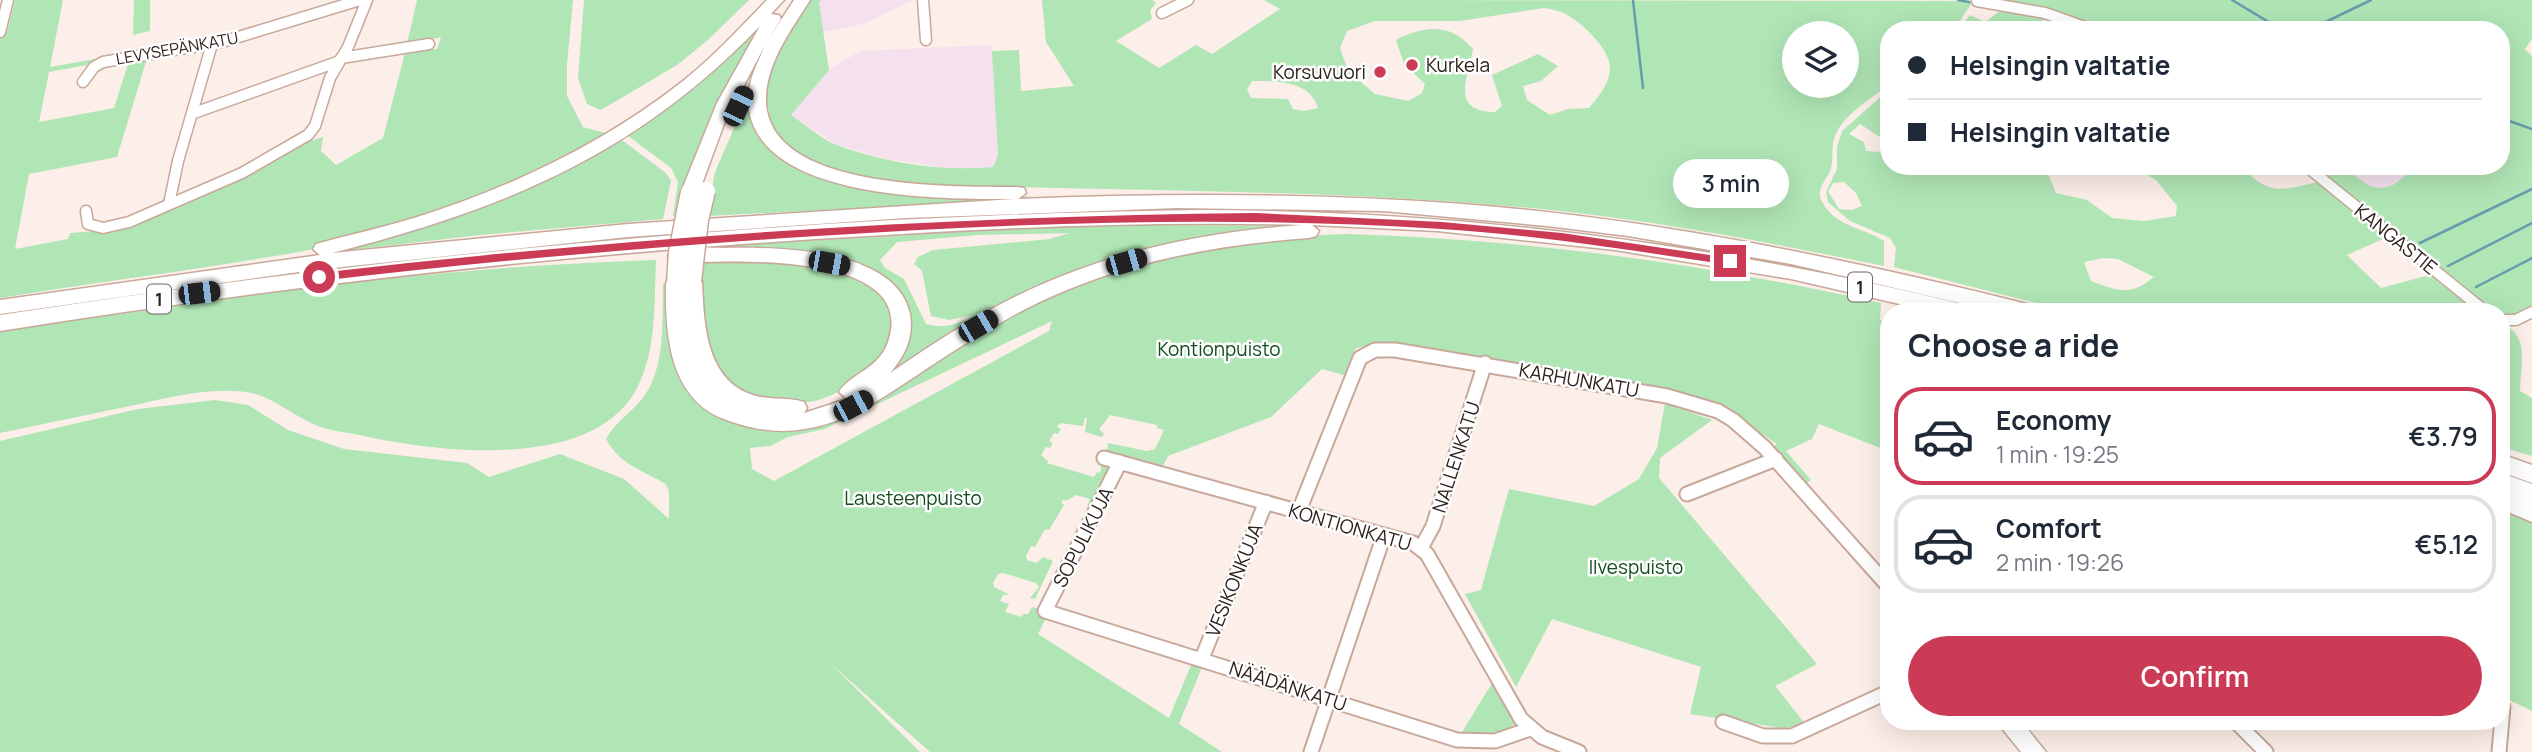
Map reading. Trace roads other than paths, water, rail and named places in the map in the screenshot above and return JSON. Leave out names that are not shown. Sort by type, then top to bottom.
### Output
[{"type":"highway","points":[[204,276],[397,231],[473,206],[543,176],[605,144],[669,101],[708,69],[776,0]]},
{"type":"highway","points":[[490,257],[744,255],[803,259],[844,266],[876,279],[891,292],[901,313],[900,336],[883,368],[850,393],[807,407],[760,407],[727,392],[705,368],[695,330],[684,282],[678,251],[698,192],[713,128],[757,45],[786,0]]},
{"type":"highway","points":[[698,192],[756,70],[802,0]]},
{"type":"highway","points":[[774,44],[758,86],[757,99],[761,120],[769,135],[786,153],[822,173],[853,182],[907,188],[1041,193],[1149,201]]},
{"type":"highway","name":"1","points":[[0,307],[204,276],[471,244],[626,229],[921,210],[1223,200],[1384,205],[1577,223],[1679,237],[1830,264],[1993,303]]},
{"type":"highway","name":"1","points":[[0,323],[199,293],[490,257],[785,234],[1090,218],[1256,217],[1407,224],[1562,237],[1682,253],[1839,282],[1928,303]]},
{"type":"highway","points":[[684,282],[678,344],[684,365],[695,386],[710,403],[733,415],[759,422],[788,423],[821,418],[853,406],[1007,310],[1094,272],[1165,251],[1248,236],[1407,224]]},
{"type":"highway","points":[[2510,455],[2532,461]]},
{"type":"highway","points":[[2510,466],[2532,474]]},
{"type":"highway","points":[[2510,485],[2532,494]]},
{"type":"highway","points":[[2510,503],[2532,513]]},
{"type":"street","points":[[0,28],[8,0]]},
{"type":"street","name":"LEVYSEPÄNKATU","points":[[83,82],[94,67],[110,60],[212,44],[360,0]]},
{"type":"street","points":[[86,211],[88,224],[103,228],[128,222],[253,167],[308,135],[315,126],[323,97],[339,60],[352,40],[367,0]]},
{"type":"street","points":[[923,0],[926,40]]},
{"type":"street","points":[[1161,13],[1170,11],[1188,0]]},
{"type":"street","points":[[1977,1],[2036,11],[2066,21]]},
{"type":"street","points":[[169,204],[178,161],[212,44]]},
{"type":"street","points":[[194,113],[339,60],[429,44]]},
{"type":"street","name":"KANGASTIE","points":[[2317,175],[2475,303]]},
{"type":"street","points":[[2510,320],[2532,312]]},
{"type":"street","name":"KARHUNKATU","points":[[1299,511],[1360,358],[1366,353],[1384,349],[1485,363],[1703,405],[1733,419],[1776,459],[1880,577]]},
{"type":"street","name":"NALLENKATU","points":[[1421,548],[1433,526],[1485,363]]},
{"type":"street","name":"KONTIONKATU","points":[[1104,458],[1413,543],[1421,548],[1512,706],[1530,729],[1553,743],[1579,752]]},
{"type":"street","points":[[1687,494],[1776,459]]},
{"type":"street","name":"SOPULIKUJA","points":[[1045,611],[1120,462]]},
{"type":"street","name":"VESIKONKUJA","points":[[1202,658],[1266,502]]},
{"type":"street","points":[[1311,752],[1384,535]]},
{"type":"street","name":"NÄÄDÄNKATU","points":[[1045,611],[1469,743],[1494,742],[1530,729]]},
{"type":"street","points":[[1723,722],[1763,736],[1792,736],[1880,696]]},
{"type":"street","points":[[2015,730],[2035,752]]},
{"type":"street","points":[[2244,730],[2266,752]]},
{"type":"street","points":[[2499,752],[2501,730]]},
{"type":"waterway","points":[[1633,0],[1643,88]]},
{"type":"waterway","points":[[1958,0],[1969,2]]},
{"type":"waterway","points":[[2232,0],[2267,21]]},
{"type":"waterway","points":[[2328,21],[2371,0]]},
{"type":"waterway","points":[[2510,121],[2532,129]]},
{"type":"waterway","points":[[2420,243],[2532,189]]},
{"type":"waterway","points":[[2448,266],[2532,223]]},
{"type":"waterway","points":[[2476,287],[2532,258]]},
{"type":"place","name":"Kurkela","points":[[1412,65]]},
{"type":"place","name":"Korsuvuori","points":[[1380,72]]},
{"type":"park label","name":"Kontionpuisto","points":[[1219,349]]},
{"type":"park label","name":"Lausteenpuisto","points":[[913,498]]},
{"type":"park label","name":"Ilvespuisto","points":[[1636,567]]}]
